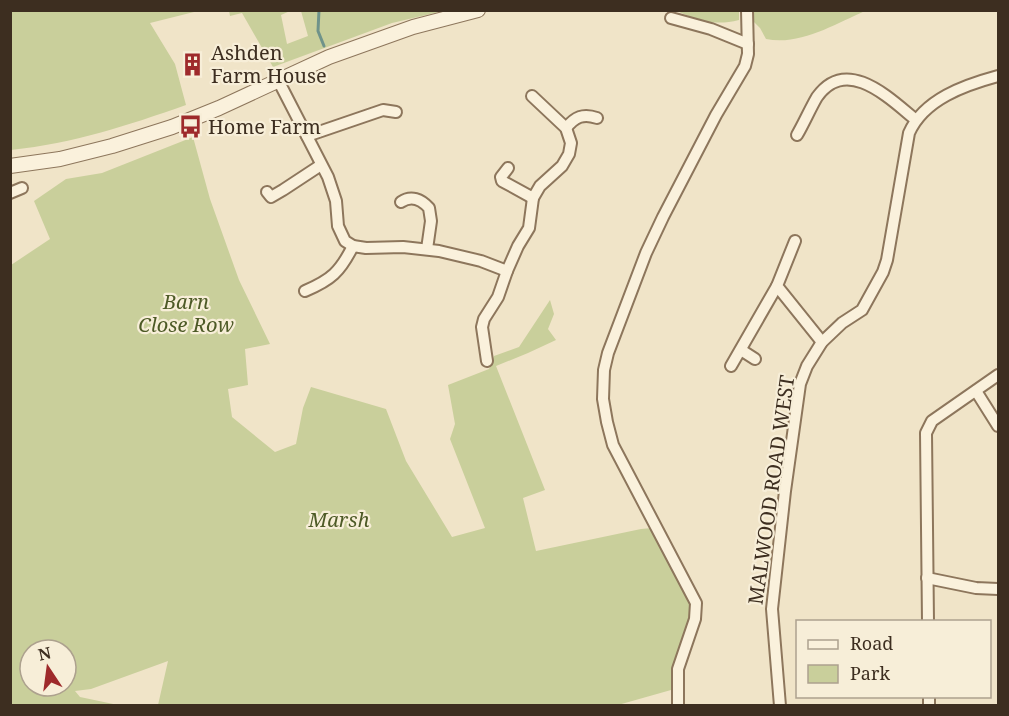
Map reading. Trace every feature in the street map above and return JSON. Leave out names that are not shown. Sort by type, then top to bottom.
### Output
[{"type":"street","points":[[10,166],[60,159],[172,127],[363,44],[413,27],[478,10]]},
{"type":"street","points":[[678,705],[678,669],[696,619],[696,603],[614,445],[603,399],[604,370],[612,339],[646,253],[705,135],[741,76],[748,59],[747,10]]},
{"type":"street","points":[[671,18],[711,29],[748,44]]},
{"type":"street","points":[[797,135],[818,97],[834,83],[845,80],[870,83],[916,120],[928,107],[949,94],[999,76]]},
{"type":"street","points":[[278,80],[334,195],[341,235],[353,246],[427,249],[466,257],[507,271]]},
{"type":"street","points":[[487,361],[482,327],[484,319],[498,297],[518,246],[529,228],[533,198],[540,186],[562,166],[569,154],[571,143],[566,128],[535,99],[528,111]]},
{"type":"street","points":[[307,136],[383,110],[396,112]]},
{"type":"street","points":[[566,128],[581,115],[597,118]]},
{"type":"street","name":"MALWOOD ROAD WEST","points":[[780,705],[772,621],[779,538],[800,384],[807,366],[822,342],[831,332],[862,309],[880,278],[887,260],[909,133],[916,120]]},
{"type":"street","points":[[273,209],[269,194],[284,190],[321,165]]},
{"type":"street","points":[[508,168],[501,177],[502,181],[533,198]]},
{"type":"street","points":[[10,193],[22,188]]},
{"type":"street","points":[[402,202],[406,199],[416,199],[429,208],[431,221],[427,249]]},
{"type":"street","points":[[731,366],[777,286],[784,251],[795,241]]},
{"type":"street","points":[[305,291],[335,275],[353,246]]},
{"type":"street","points":[[777,286],[822,342]]},
{"type":"street","points":[[741,350],[755,359]]},
{"type":"street","points":[[928,620],[926,433],[932,421],[999,375]]},
{"type":"street","points":[[976,391],[999,426]]},
{"type":"street","points":[[927,578],[976,588],[999,590]]},
{"type":"green space","points":[[11,10],[198,11],[150,23],[175,64],[186,105],[100,133],[11,150]]},
{"type":"green space","points":[[229,11],[290,11],[281,15],[287,44],[308,36],[301,11],[443,11],[392,23],[273,67],[242,13],[230,16]]},
{"type":"green space","points":[[677,11],[739,11],[739,20],[722,23],[707,22]]},
{"type":"green space","points":[[752,11],[865,11],[804,37],[779,40],[766,39],[753,21]]},
{"type":"green space","points":[[193,137],[210,199],[239,280],[270,344],[245,349],[248,385],[228,389],[232,417],[275,452],[296,444],[303,408],[311,387],[386,409],[406,461],[452,537],[485,528],[450,439],[455,424],[448,385],[489,369],[494,356],[519,347],[550,300],[554,314],[548,329],[556,340],[496,366],[545,490],[523,498],[536,551],[652,528],[693,608],[674,665],[671,690],[618,705],[158,705],[168,661],[91,689],[78,691],[78,638],[18,638],[18,698],[78,698],[78,695],[80,697],[118,705],[11,706],[11,265],[50,239],[34,201],[66,179],[102,173]]},
{"type":"waterway","points":[[319,10],[318,31],[324,46]]},
{"type":"place","name":"Ashden Farm House","points":[[193,64]]},
{"type":"place","name":"Home Farm","points":[[190,126]]},
{"type":"park label","name":"Barn Close Row","points":[[186,312]]},
{"type":"park label","name":"Marsh","points":[[339,519]]}]
